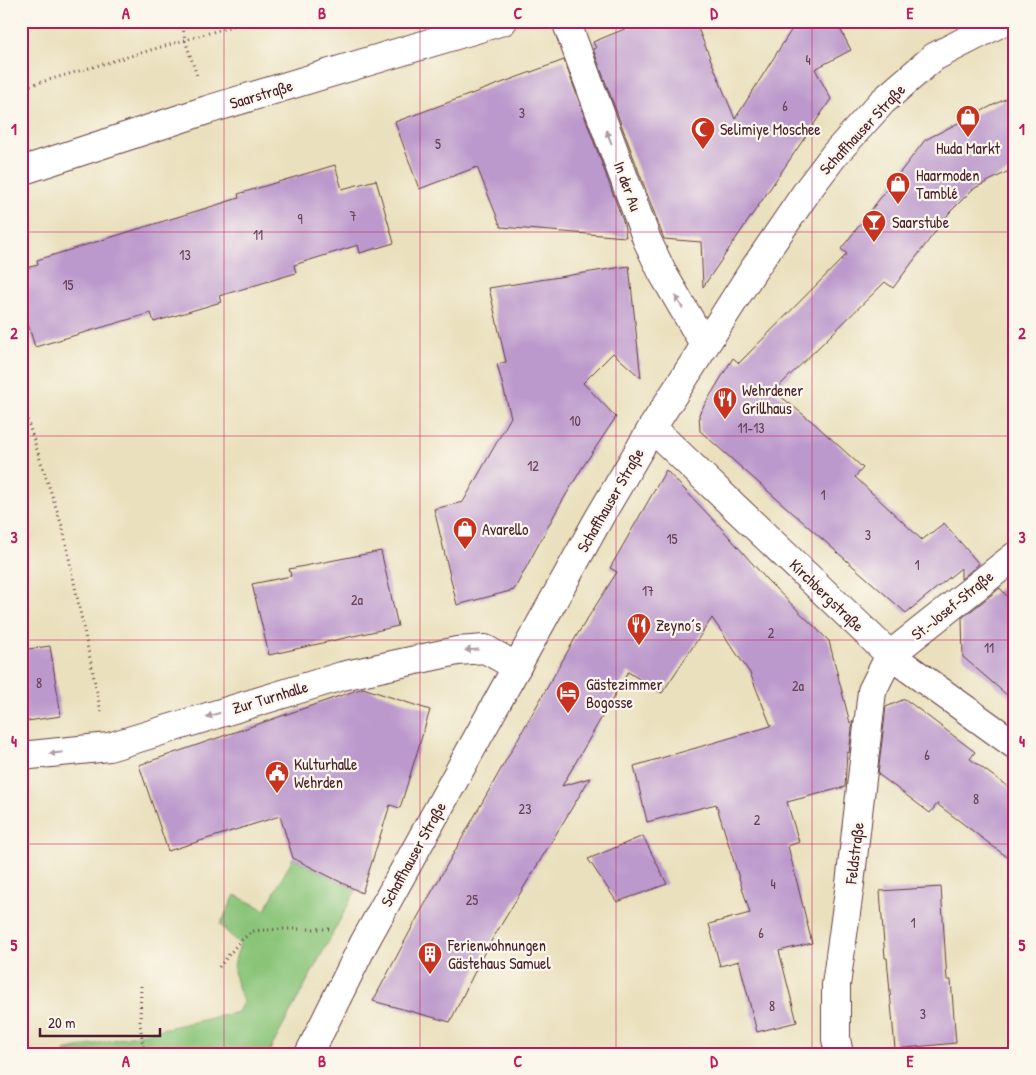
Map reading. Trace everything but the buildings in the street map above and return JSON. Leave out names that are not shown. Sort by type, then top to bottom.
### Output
[{"type":"street","name":"Saarstraße","points":[[21,171],[207,110],[503,21]]},
{"type":"street","name":"In der Au","points":[[566,21],[647,240],[662,272],[704,344]]},
{"type":"street","name":"Schaffhauser Straße","points":[[309,1054],[364,943],[599,518],[704,344],[834,154],[882,102],[934,57],[1004,21]]},
{"type":"street","name":"Kirchbergstraße","points":[[652,428],[890,655],[1015,745]]},
{"type":"street","name":"St.-Josef-Straße","points":[[890,655],[1015,556]]},
{"type":"street","name":"Zur Turnhalle","points":[[21,756],[109,747],[342,676],[457,651],[485,649],[517,666]]},
{"type":"street","name":"Feldstraße","points":[[839,1054],[836,1039],[836,985],[872,690],[890,655]]},
{"type":"path","points":[[182,21],[185,40],[207,110]]},
{"type":"path","points":[[21,88],[250,21]]},
{"type":"path","points":[[21,401],[63,529],[109,747]]},
{"type":"path","points":[[219,967],[240,941],[253,932],[283,929],[332,929],[364,943]]},
{"type":"path","points":[[141,986],[140,1023],[144,1054]]},
{"type":"green space","points":[[293,858],[356,890],[268,1054],[65,1054],[64,1051],[238,1012],[243,1002],[235,980],[234,967],[240,945],[220,925],[235,895],[265,910]]},
{"type":"place","name":"Huda Markt","points":[[968,138]]},
{"type":"place","name":"Selimiye Moschee","points":[[703,150]]},
{"type":"place","name":"Haarmoden Tamblé","points":[[898,205]]},
{"type":"place","name":"Saarstube","points":[[874,243]]},
{"type":"place","name":"Wehrdener Grillhaus","points":[[725,420]]},
{"type":"place","name":"Avarello","points":[[465,550]]},
{"type":"place","name":"Zeyno´s","points":[[639,646]]},
{"type":"place","name":"Gästezimmer Bogosse","points":[[568,714]]},
{"type":"place","name":"Kulturhalle Wehrden","points":[[277,794]]},
{"type":"place","name":"Ferienwohnungen Gästehaus Samuel","points":[[430,975]]}]
